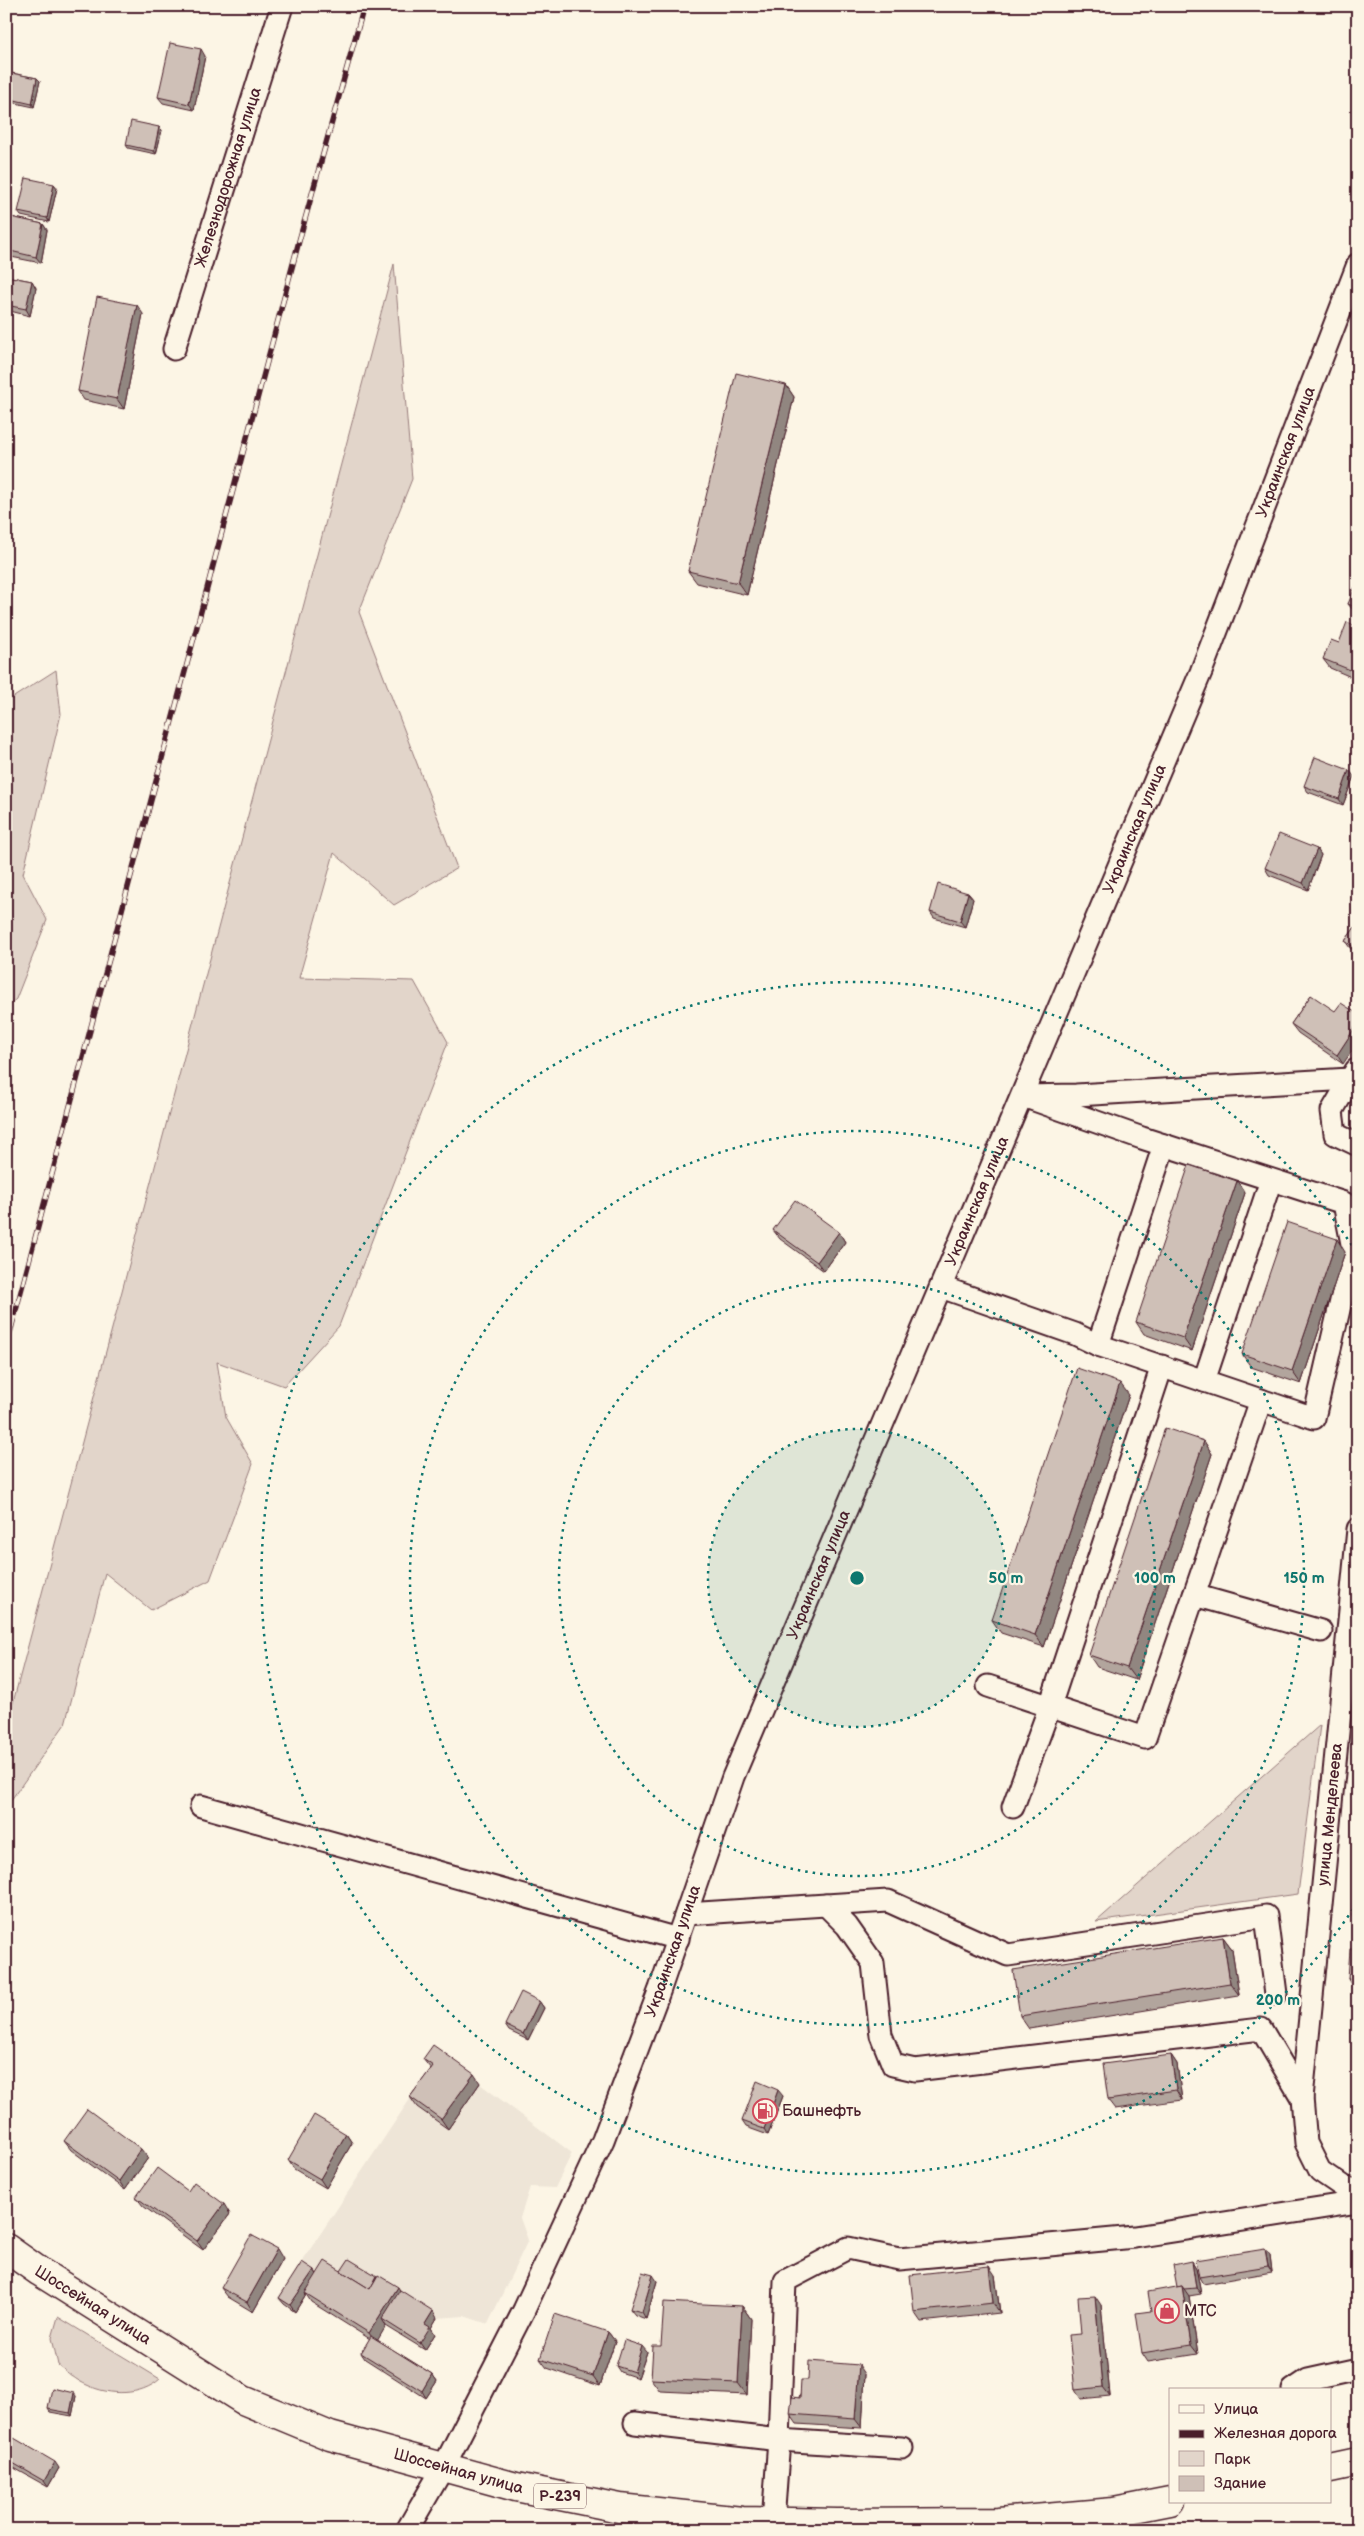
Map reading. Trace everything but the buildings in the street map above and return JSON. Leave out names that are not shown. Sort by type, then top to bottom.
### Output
[{"type":"highway","name":"Шоссейная улица","points":[[6,2248],[48,2278],[243,2400],[330,2436],[516,2487],[620,2508],[742,2521],[856,2524],[998,2522],[1114,2512],[1169,2501]]},
{"type":"highway","points":[[1332,2468],[1358,2462]]},
{"type":"street","name":"Железнодорожная улица","points":[[174,349],[282,6]]},
{"type":"street","name":"Украинская улица","points":[[407,2530],[443,2468],[524,2310],[603,2140],[678,1939],[733,1777],[854,1487],[1023,1096],[1201,672],[1358,264]]},
{"type":"street","points":[[1023,1096],[1085,1095],[1354,1073]]},
{"type":"street","points":[[1354,1073],[1332,1111],[1335,1134],[1358,1145]]},
{"type":"street","points":[[941,1287],[1075,1334],[1098,1345],[1314,1418],[1353,1249],[1344,1203],[1164,1145],[1023,1096]]},
{"type":"street","points":[[1098,1345],[1164,1145]]},
{"type":"street","points":[[1204,1380],[1271,1180]]},
{"type":"street","points":[[1013,1807],[1050,1706],[1162,1366]]},
{"type":"street","points":[[988,1686],[1145,1738],[1261,1400]]},
{"type":"street","name":"улица Менделеева","points":[[1358,1529],[1302,2098],[1306,2144],[1320,2172],[1345,2188],[1358,2190]]},
{"type":"street","points":[[1194,1595],[1321,1631]]},
{"type":"street","points":[[201,1806],[678,1939]]},
{"type":"street","points":[[686,1914],[888,1901],[1008,1955],[1266,1916],[1276,1994]]},
{"type":"street","points":[[826,1905],[847,1926],[873,1962],[881,2035],[893,2065],[915,2070],[1261,2030],[1302,2098]]},
{"type":"street","points":[[773,2522],[780,2440],[785,2281],[848,2248],[899,2258],[918,2257],[1135,2237],[1358,2202]]},
{"type":"street","points":[[1296,2388],[1308,2380],[1358,2369]]},
{"type":"street","points":[[635,2423],[780,2440],[902,2448]]},
{"type":"shaded area","points":[[440,2054],[572,2153],[555,2188],[530,2187],[520,2218],[528,2240],[488,2324],[464,2316],[437,2318],[353,2265],[345,2278],[318,2276],[295,2312],[277,2299]]},
{"type":"green space","points":[[394,264],[412,479],[359,612],[457,868],[394,905],[334,853],[299,978],[414,981],[448,1042],[339,1326],[284,1386],[217,1362],[226,1417],[253,1464],[210,1580],[151,1610],[105,1573],[65,1724],[6,1807],[6,1729]]},
{"type":"green space","points":[[56,670],[61,714],[23,874],[47,920],[16,999],[6,1008],[6,702]]},
{"type":"green space","points":[[1320,1725],[1298,1894],[1096,1922]]},
{"type":"green space","points":[[58,2317],[160,2379],[144,2389],[125,2392],[96,2389],[80,2381],[58,2365],[52,2338]]},
{"type":"railway","points":[[6,1348],[299,241],[364,6]]},
{"type":"place","name":"Башнефть","points":[[765,2111]]},
{"type":"place","name":"МТС","points":[[1167,2311]]}]
